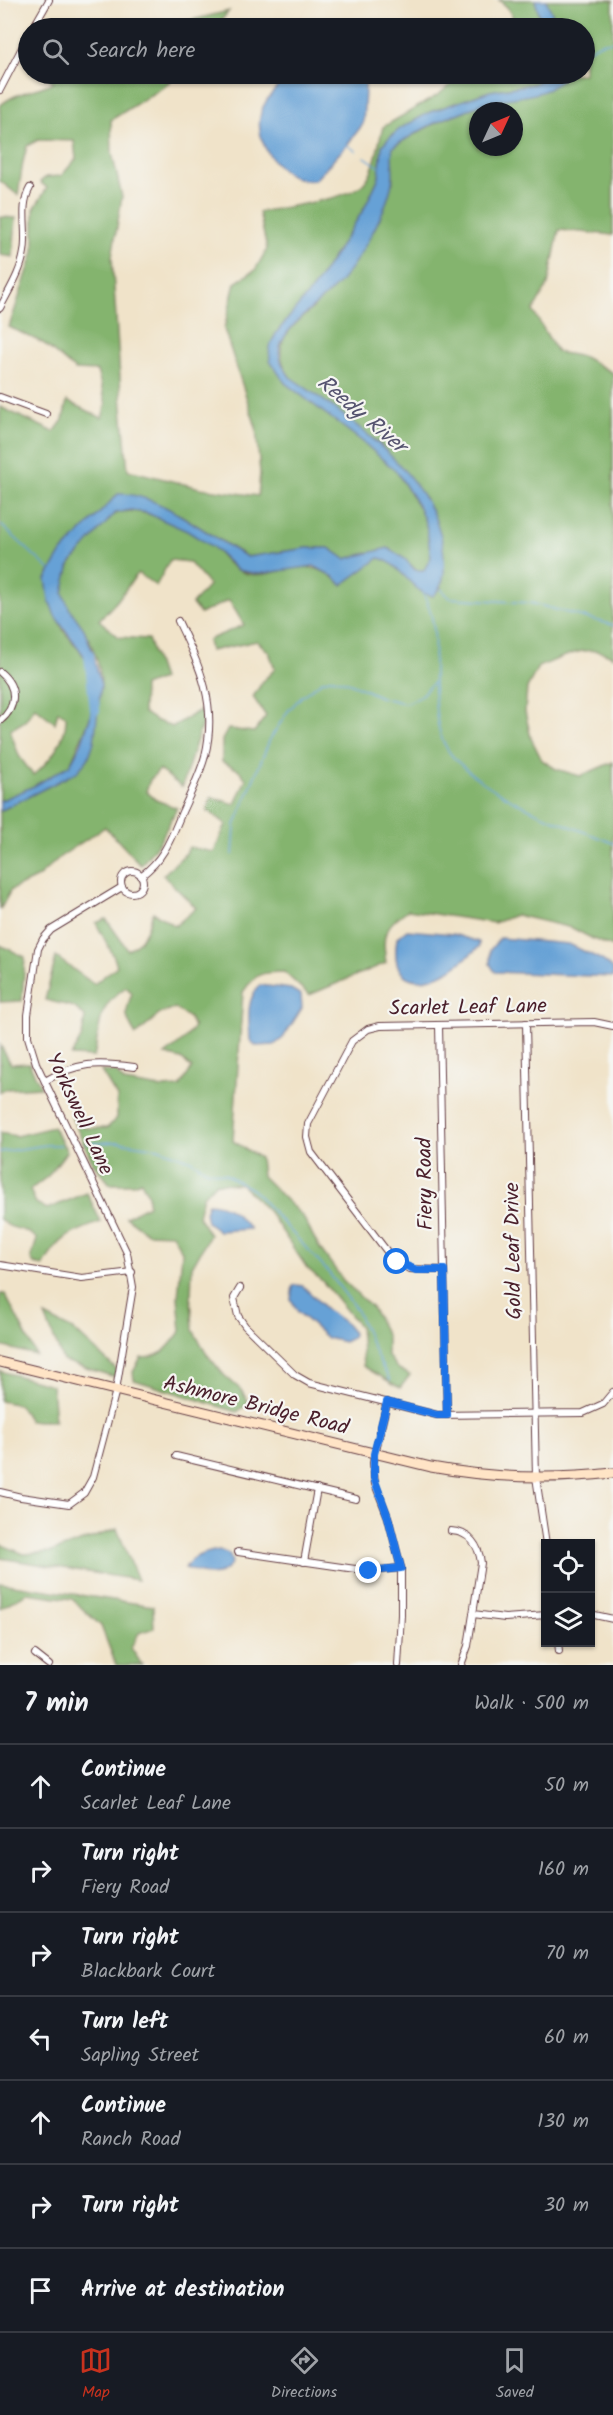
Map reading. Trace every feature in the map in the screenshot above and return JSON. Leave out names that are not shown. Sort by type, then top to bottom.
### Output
[{"type":"main road","name":"Ashmore Bridge Road","points":[[0,1362],[374,1454],[453,1471],[536,1477],[613,1473]]},
{"type":"street","points":[[39,18],[49,0]]},
{"type":"street","points":[[0,90],[18,55]]},
{"type":"street","points":[[0,308],[23,258],[26,239],[25,200],[30,188]]},
{"type":"street","points":[[0,396],[46,414]]},
{"type":"street","points":[[141,876],[153,867],[165,850],[202,766],[208,741],[210,721],[204,681],[178,621]]},
{"type":"street","points":[[0,672],[10,683],[14,696],[10,711],[0,721]]},
{"type":"street","points":[[132,871],[141,876],[143,884],[136,892],[130,893],[122,887],[121,879],[126,873],[132,871]]},
{"type":"street","name":"Yorkswell Lane","points":[[0,1492],[69,1504],[84,1493],[93,1477],[116,1390],[129,1320],[133,1287],[132,1272],[124,1246],[31,1050],[27,1026],[38,949],[43,939],[51,930],[122,887]]},
{"type":"street","name":"Scarlet Leaf Lane","points":[[444,1270],[409,1269],[392,1258],[314,1158],[307,1137],[308,1124],[345,1052],[356,1038],[368,1029],[380,1026],[594,1022],[613,1026]]},
{"type":"street","name":"Gold Leaf Drive","points":[[526,1023],[536,1477],[545,1539]]},
{"type":"street","name":"Fiery Road","points":[[439,1025],[447,1415]]},
{"type":"street","points":[[45,1081],[67,1070],[88,1064],[134,1067]]},
{"type":"street","points":[[0,1264],[82,1278],[132,1272]]},
{"type":"street","points":[[240,1288],[234,1298],[238,1316],[295,1375],[309,1383],[437,1415],[589,1411],[603,1404],[613,1392]]},
{"type":"street","points":[[387,1402],[374,1454],[375,1484],[388,1517],[401,1568],[398,1665]]},
{"type":"street","points":[[176,1456],[356,1499]]},
{"type":"street","points":[[304,1562],[317,1490]]},
{"type":"street","points":[[451,1531],[469,1538],[480,1553],[481,1563],[468,1646],[460,1665]]},
{"type":"street","points":[[238,1552],[369,1571],[401,1568]]},
{"type":"street","points":[[473,1614],[505,1618],[541,1615]]},
{"type":"street","points":[[595,1615],[613,1619]]},
{"type":"street","points":[[559,1647],[559,1651]]},
{"type":"street","points":[[35,1654],[50,1665]]},
{"type":"green space","points":[[499,0],[535,0],[540,18],[513,18],[507,7]]},
{"type":"green space","points":[[546,0],[613,0],[613,235],[559,230],[548,285],[533,311],[557,352],[584,357],[613,373],[613,657],[604,652],[585,651],[538,667],[527,688],[525,712],[531,738],[542,760],[556,769],[580,776],[613,762],[613,947],[572,928],[516,915],[494,923],[408,910],[393,921],[386,932],[384,945],[386,963],[309,995],[284,972],[260,975],[243,992],[233,1141],[260,1158],[262,1176],[303,1217],[319,1247],[343,1280],[373,1309],[387,1337],[387,1355],[397,1368],[410,1375],[400,1388],[363,1366],[360,1327],[323,1282],[307,1268],[269,1212],[241,1184],[215,1183],[203,1196],[198,1216],[210,1235],[192,1267],[193,1330],[206,1353],[224,1375],[241,1390],[249,1403],[237,1412],[134,1380],[133,1372],[141,1358],[160,1354],[181,1331],[178,1297],[182,1252],[172,1234],[147,1233],[126,1217],[148,1205],[148,1195],[141,1181],[133,1184],[110,1184],[93,1163],[72,1118],[73,1103],[85,1128],[107,1128],[117,1118],[117,1097],[101,1071],[116,1072],[124,1082],[161,1088],[180,1087],[192,1068],[181,1059],[165,1055],[185,1039],[194,1027],[189,1018],[175,1008],[161,1013],[136,1035],[129,1024],[127,1010],[132,993],[126,987],[109,1002],[101,1017],[94,1057],[71,1056],[82,1036],[85,1017],[74,1007],[45,1000],[56,957],[94,984],[117,966],[96,923],[106,919],[128,950],[142,938],[153,912],[175,926],[196,908],[163,875],[186,853],[189,847],[214,852],[226,824],[207,810],[211,797],[235,804],[246,779],[239,770],[222,762],[222,740],[228,729],[254,732],[266,716],[253,697],[263,681],[275,669],[269,652],[257,641],[210,651],[208,640],[244,625],[229,600],[200,614],[192,604],[209,585],[189,562],[170,560],[156,586],[138,573],[99,620],[119,637],[148,639],[162,679],[144,686],[143,712],[172,727],[202,709],[204,717],[182,787],[159,770],[150,780],[146,791],[156,800],[177,808],[160,841],[141,865],[105,827],[60,857],[38,877],[11,890],[0,910],[0,811],[77,772],[100,690],[101,677],[90,641],[66,603],[63,585],[67,571],[75,559],[113,515],[128,511],[140,512],[181,527],[213,547],[232,567],[249,574],[262,575],[300,567],[313,568],[327,573],[342,585],[379,558],[389,560],[424,594],[441,589],[426,499],[380,444],[290,377],[281,355],[281,346],[290,330],[314,307],[393,182],[391,155],[393,147],[433,124],[469,109],[469,156],[523,156],[523,102],[491,102],[544,91],[556,84],[595,84],[595,18],[554,18]]},
{"type":"green space","points":[[229,11],[223,18],[200,18]]},
{"type":"green space","points":[[167,84],[111,120],[112,153],[122,197],[112,257],[128,470],[200,488],[258,496],[260,473],[256,427],[224,329],[235,283],[255,270],[267,249],[259,212],[329,199],[355,190],[363,184],[371,172],[383,127],[438,95],[452,84],[534,84],[490,91],[430,112],[401,128],[387,140],[382,146],[379,177],[364,209],[314,287],[277,332],[269,347],[285,383],[363,442],[397,472],[426,524],[431,557],[424,570],[416,570],[405,559],[388,548],[345,559],[329,548],[307,548],[247,557],[180,515],[118,494],[62,552],[49,600],[64,631],[91,665],[95,679],[90,718],[70,765],[34,786],[0,801],[0,407],[54,432],[63,420],[67,401],[102,418],[106,404],[97,371],[75,370],[43,343],[9,327],[34,252],[34,209],[47,188],[40,182],[46,177],[61,176],[76,159],[74,141],[38,140],[27,146],[18,195],[0,181],[0,106],[18,95],[47,85]],"holes":[[[35,707],[55,723],[58,711],[66,716],[64,733],[45,764],[33,775],[19,756],[10,730],[25,721]]]},
{"type":"green space","points":[[0,217],[16,218],[13,257],[0,255]]},
{"type":"green space","points":[[0,945],[25,957],[22,1001],[0,1002]]},
{"type":"green space","points":[[0,1045],[11,1064],[29,1063],[41,1087],[6,1089],[0,1092]]},
{"type":"green space","points":[[53,1127],[67,1151],[48,1176],[30,1190],[36,1203],[47,1209],[87,1193],[101,1222],[67,1237],[55,1248],[43,1266],[34,1264],[31,1259],[37,1239],[27,1232],[8,1226],[0,1219],[0,1133],[16,1136]]},
{"type":"green space","points":[[0,1294],[5,1294],[36,1355],[0,1346]]},
{"type":"green space","points":[[45,1316],[75,1331],[116,1369],[115,1377],[63,1361]]},
{"type":"green space","points":[[0,1371],[52,1385],[55,1421],[29,1421],[19,1405],[0,1401]]},
{"type":"green space","points":[[117,1529],[138,1580],[0,1558],[0,1544],[24,1554],[51,1552]]},
{"type":"green space","points":[[0,1583],[153,1606],[154,1628],[139,1633],[131,1648],[142,1665],[116,1665],[101,1626],[72,1599],[27,1593],[0,1608]]},
{"type":"water","points":[[535,0],[546,0],[554,18],[540,18]]},
{"type":"water","points":[[280,84],[365,84],[363,124],[315,180],[303,180],[281,169],[266,149],[261,137],[259,125],[261,113],[269,97]]},
{"type":"water","name":"Reedy River","points":[[534,84],[556,84],[544,91],[527,96],[491,102],[469,102],[469,109],[433,124],[393,147],[393,178],[389,195],[379,221],[365,247],[335,288],[290,329],[279,351],[280,359],[290,377],[339,411],[388,453],[410,477],[427,503],[439,530],[444,559],[440,588],[433,596],[425,594],[394,566],[379,558],[342,585],[334,577],[314,566],[258,574],[237,570],[213,547],[187,531],[147,513],[131,510],[115,513],[70,564],[63,593],[69,608],[84,629],[101,685],[94,742],[88,759],[77,772],[0,811],[0,801],[34,786],[70,765],[81,744],[90,718],[95,679],[91,665],[55,616],[49,600],[46,579],[62,552],[118,494],[134,495],[167,508],[247,557],[307,548],[329,548],[345,559],[388,548],[405,559],[415,570],[424,570],[431,557],[426,524],[419,507],[397,472],[363,442],[285,383],[270,361],[269,347],[277,332],[314,287],[364,209],[379,177],[382,146],[401,128],[430,112],[490,91]]},
{"type":"water","points":[[407,930],[453,934],[479,942],[479,947],[448,971],[415,980],[401,972],[397,963],[397,938]]},
{"type":"water","points":[[500,938],[569,944],[602,960],[613,969],[613,977],[495,972],[490,964],[490,950]]},
{"type":"water","points":[[260,985],[291,989],[301,995],[302,1008],[283,1038],[274,1045],[256,1046],[250,1040],[250,1004]]},
{"type":"water","points":[[208,1203],[222,1205],[232,1211],[250,1229],[219,1231],[207,1222],[205,1212]]},
{"type":"water","points":[[293,1286],[303,1286],[326,1309],[344,1322],[353,1333],[352,1338],[344,1342],[327,1338],[298,1312],[291,1299]]},
{"type":"water","points":[[219,1550],[229,1554],[232,1562],[222,1572],[211,1575],[185,1568],[195,1557]]},
{"type":"waterway","points":[[595,46],[613,41]]},
{"type":"waterway","points":[[347,145],[356,151]]},
{"type":"waterway","points":[[365,157],[381,168]]},
{"type":"waterway","points":[[0,524],[50,570]]},
{"type":"waterway","points":[[441,589],[450,598],[531,603],[613,625]]},
{"type":"waterway","points":[[423,593],[433,621],[434,686],[438,724],[450,754],[473,775],[523,806],[613,843]]},
{"type":"waterway","name":"Reedy River","points":[[89,654],[95,710]]},
{"type":"waterway","points":[[233,855],[235,825],[270,739],[288,711],[302,696],[322,681],[333,678],[383,698],[405,703],[418,698],[433,683]]},
{"type":"waterway","points":[[86,1143],[118,1142],[158,1148],[191,1160],[206,1170],[225,1174],[253,1190],[329,1273],[356,1309],[390,1380]]},
{"type":"waterway","points":[[0,1152],[61,1145]]},
{"type":"route","points":[[369,1571],[401,1568],[393,1532],[374,1478],[374,1454],[387,1402],[437,1415],[447,1415],[444,1270],[409,1269],[397,1262]]}]
